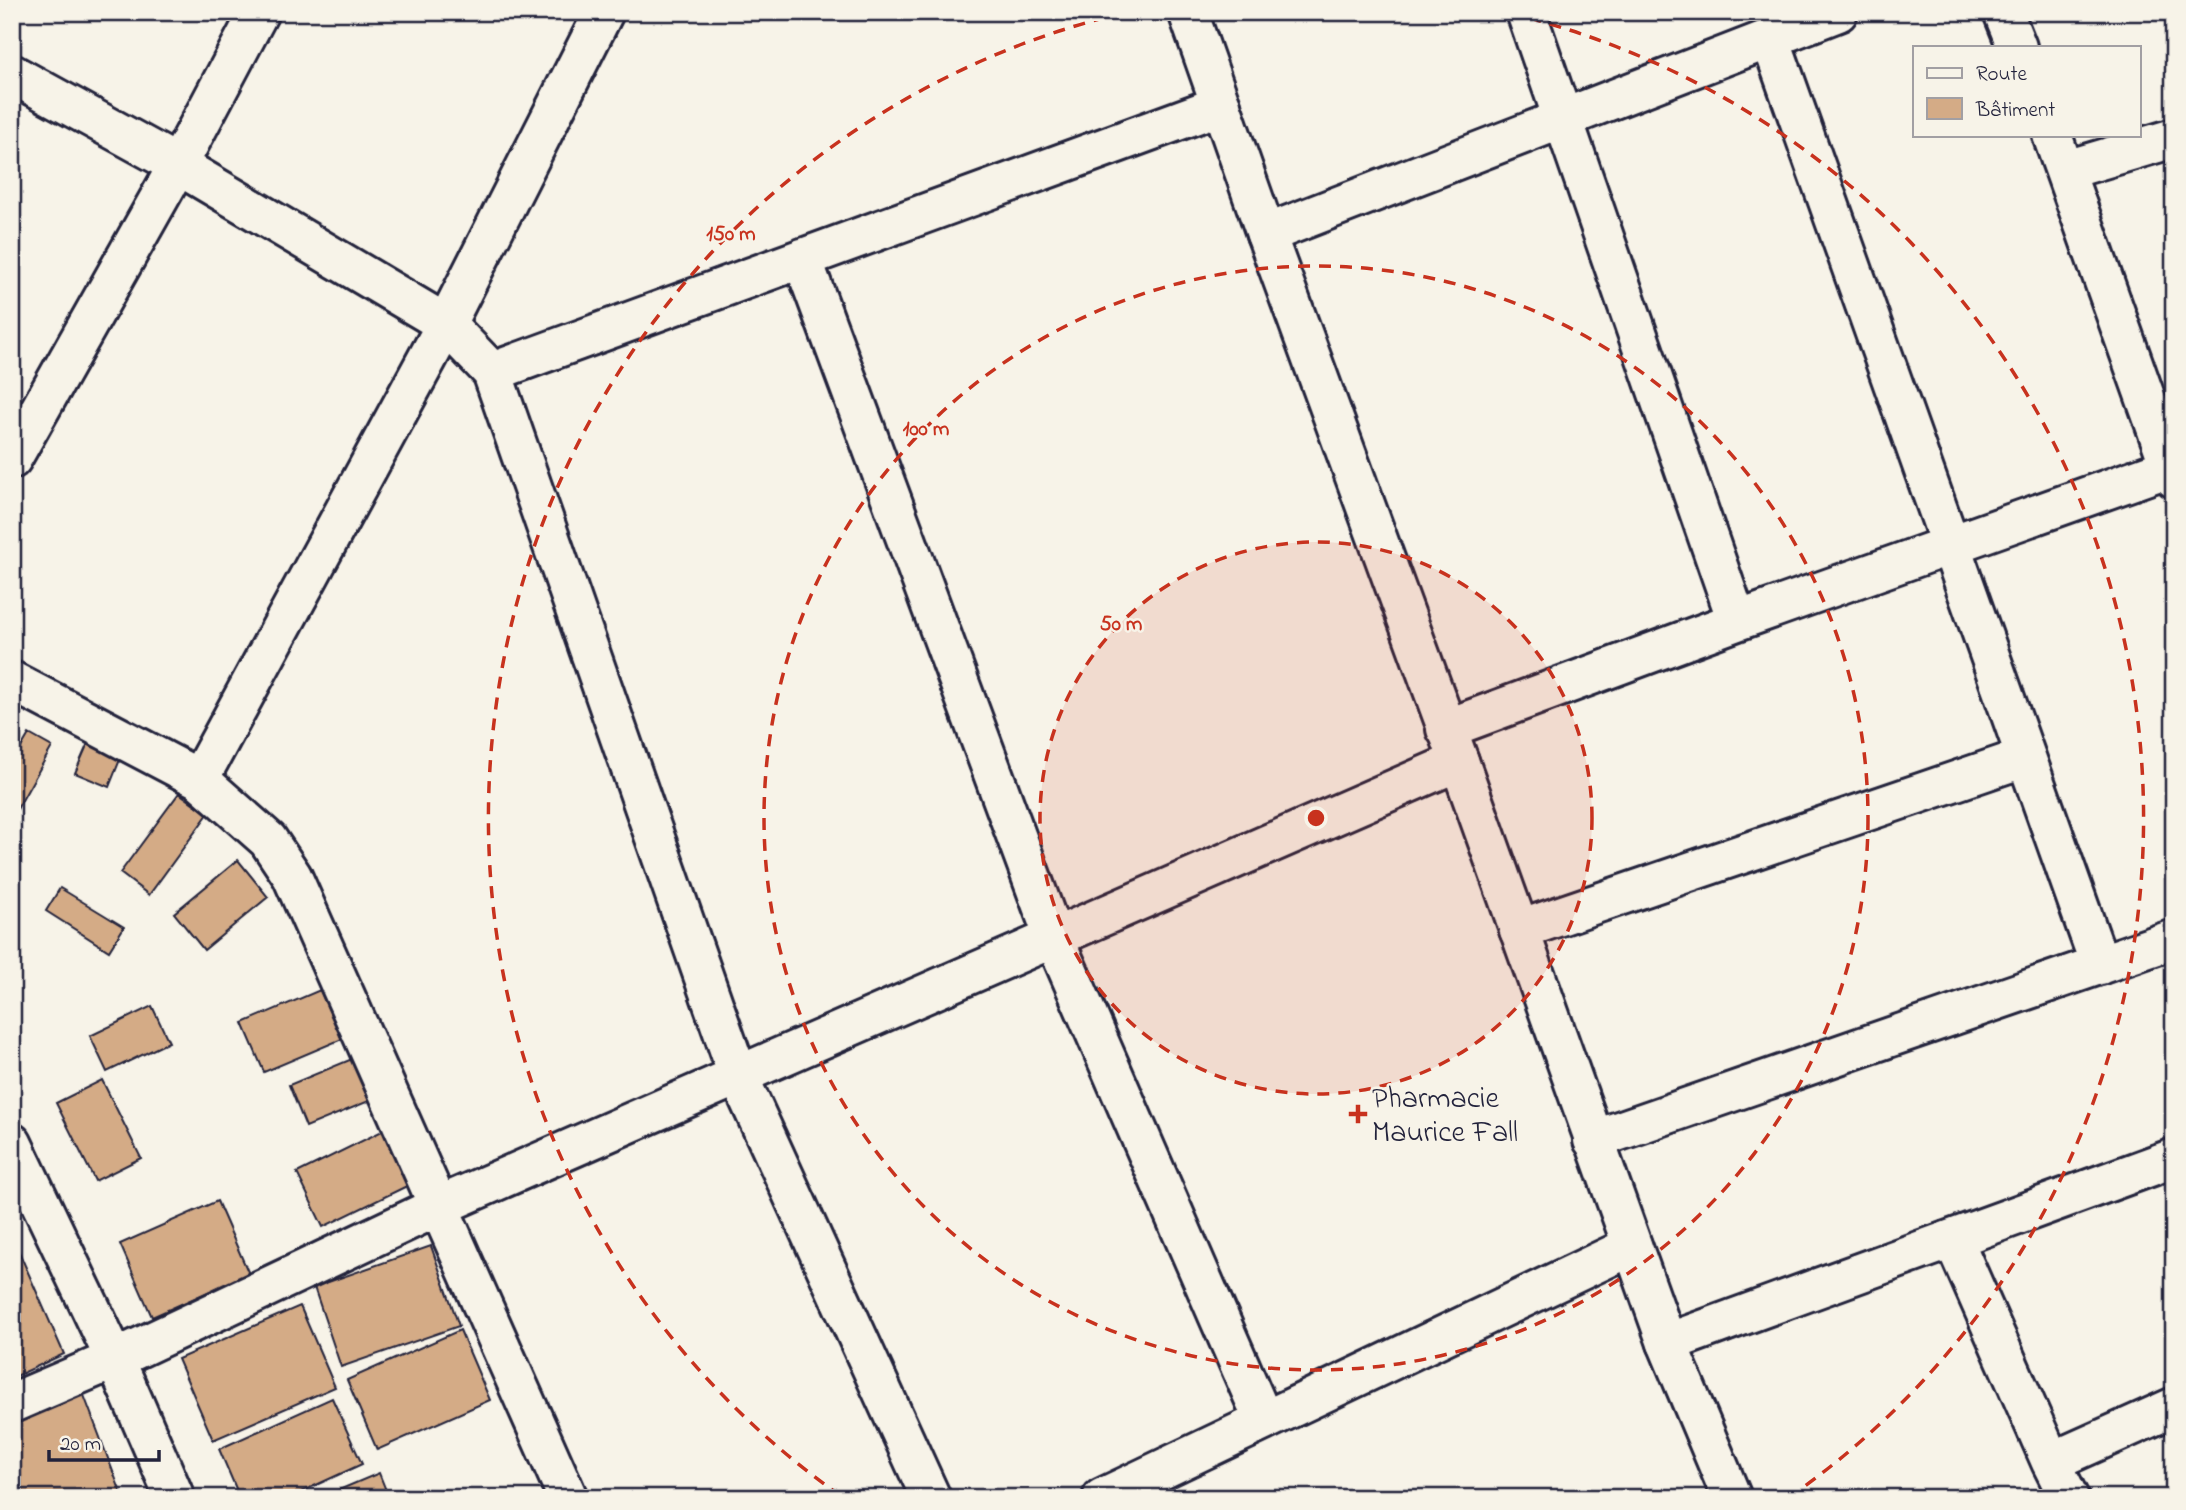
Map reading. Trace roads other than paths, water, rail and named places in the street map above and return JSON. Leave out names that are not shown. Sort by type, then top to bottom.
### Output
[{"type":"street","points":[[12,459],[178,164],[259,12]]},
{"type":"street","points":[[199,779],[446,324],[604,12]]},
{"type":"street","points":[[1188,12],[1667,1343],[1732,1498]]},
{"type":"street","points":[[1526,12],[1737,621]]},
{"type":"street","points":[[1266,234],[1838,12]]},
{"type":"street","points":[[2003,12],[2017,46]]},
{"type":"street","points":[[1770,38],[2100,965]]},
{"type":"street","points":[[12,74],[178,164],[446,324],[492,372],[738,1076],[931,1498]]},
{"type":"street","points":[[492,372],[1221,105]]},
{"type":"street","points":[[12,1403],[115,1359],[439,1206],[1054,938],[1452,745],[1737,621],[2172,473],[2052,136]]},
{"type":"street","points":[[2066,170],[2174,138]]},
{"type":"street","points":[[802,258],[1054,938],[1264,1421]]},
{"type":"street","points":[[12,681],[199,779],[268,840],[292,876],[568,1498]]},
{"type":"street","points":[[1519,930],[2026,757]]},
{"type":"street","points":[[1593,1140],[2174,939]]},
{"type":"street","points":[[12,1143],[115,1359],[175,1498]]},
{"type":"street","points":[[1667,1343],[2174,1158]]},
{"type":"street","points":[[1953,1239],[2069,1498]]},
{"type":"street","points":[[1102,1498],[1632,1246]]},
{"type":"street","points":[[2051,1462],[2174,1407]]},
{"type":"place","name":"Pharmacie Maurice Fall","points":[[1358,1114]]}]
